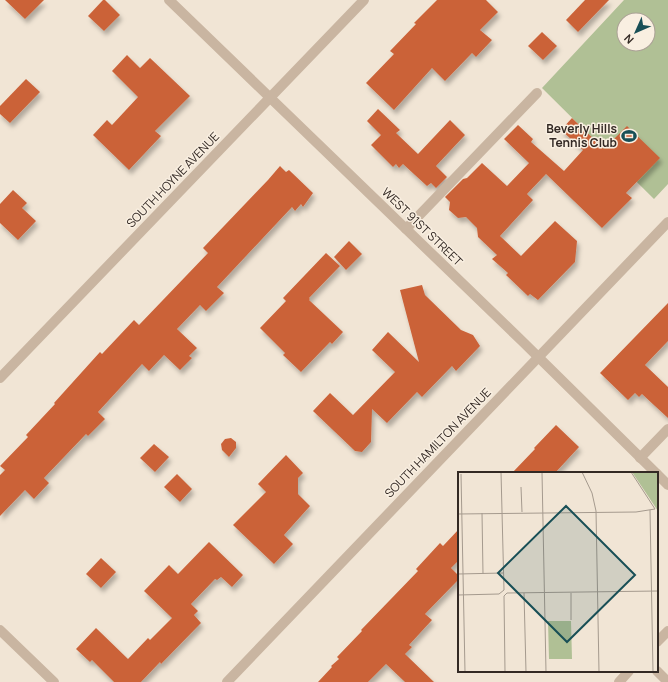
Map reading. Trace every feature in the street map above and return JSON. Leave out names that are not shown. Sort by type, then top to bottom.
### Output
[{"type":"street","name":"WEST 91ST STREET","points":[[168,0],[538,357],[654,472]]},
{"type":"street","name":"SOUTH HOYNE AVENUE","points":[[0,378],[364,0]]},
{"type":"street","points":[[406,229],[536,93]]},
{"type":"street","name":"SOUTH HAMILTON AVENUE","points":[[227,682],[668,222]]},
{"type":"street","points":[[640,458],[668,429]]},
{"type":"street","name":"WEST 91ST STREET","points":[[658,476],[668,485]]},
{"type":"street","points":[[0,630],[54,682]]},
{"type":"street","points":[[658,641],[668,631]]},
{"type":"street","points":[[619,682],[628,672]]},
{"type":"street","points":[[658,672],[668,682]]},
{"type":"green space","name":"Beverly Hills Tennis Club","points":[[624,0],[668,0],[668,184],[654,199],[542,88]]},
{"type":"building","points":[[5,0],[44,0],[25,19]]},
{"type":"building","points":[[103,0],[105,0],[120,15],[104,31],[88,16]]},
{"type":"building","points":[[437,0],[486,0],[498,12],[480,30],[492,40],[476,57],[472,53],[445,81],[432,68],[394,110],[366,83],[394,54],[390,51],[416,24],[414,23]]},
{"type":"building","points":[[585,0],[609,0],[578,32],[566,20]]},
{"type":"building","points":[[542,32],[557,46],[543,60],[528,46]]},
{"type":"building","points":[[127,55],[140,68],[150,58],[190,96],[155,131],[161,136],[129,170],[93,135],[107,120],[112,125],[138,97],[112,71]]},
{"type":"building","points":[[26,79],[40,92],[10,123],[0,114],[0,106]]},
{"type":"building","points":[[378,109],[400,130],[396,133],[418,154],[450,120],[465,135],[436,166],[447,177],[436,188],[431,183],[427,186],[403,164],[399,168],[396,164],[393,167],[371,145],[381,135],[367,121]]},
{"type":"building","points":[[572,118],[604,149],[627,126],[660,158],[626,193],[632,198],[602,228],[546,174],[527,194],[533,200],[500,236],[521,256],[555,221],[577,241],[575,262],[538,300],[530,294],[528,296],[506,275],[508,273],[492,259],[497,255],[478,237],[477,228],[466,217],[458,218],[449,210],[450,202],[445,197],[482,163],[507,186],[529,163],[504,139],[518,125],[533,139],[531,142],[564,171],[583,150],[561,130]]},
{"type":"building","points":[[280,166],[286,172],[289,170],[313,193],[303,207],[301,204],[295,211],[292,207],[217,287],[224,293],[206,311],[200,305],[177,329],[197,348],[189,356],[192,358],[180,370],[164,355],[149,371],[142,364],[98,412],[105,419],[88,436],[86,434],[44,478],[49,483],[34,499],[25,490],[0,516],[0,475],[5,470],[0,466],[28,437],[26,435],[100,352],[102,354],[134,320],[139,325],[208,253],[203,248]]},
{"type":"building","points":[[13,190],[27,203],[22,208],[36,221],[18,240],[0,223],[0,204]]},
{"type":"building","points":[[349,241],[362,254],[346,270],[334,257]]},
{"type":"building","points":[[326,253],[340,266],[309,298],[309,300],[343,332],[332,344],[330,342],[301,372],[283,355],[285,353],[260,328],[286,301],[283,298]]},
{"type":"building","points":[[422,285],[425,295],[461,330],[473,335],[480,346],[456,371],[452,366],[422,397],[417,392],[387,423],[372,409],[371,442],[362,452],[355,451],[313,411],[330,393],[353,415],[395,372],[372,350],[388,332],[419,362],[400,290]]},
{"type":"building","points":[[668,303],[668,341],[645,365],[668,387],[668,418],[642,394],[639,397],[635,393],[628,400],[600,373]]},
{"type":"building","points":[[556,425],[579,447],[556,472],[513,472],[535,449],[534,448]]},
{"type":"building","points":[[231,438],[236,442],[236,448],[229,457],[222,450],[221,444],[225,439]]},
{"type":"building","points":[[154,444],[169,457],[155,472],[140,458]]},
{"type":"building","points":[[286,455],[303,473],[298,478],[298,494],[310,506],[284,535],[293,544],[274,564],[233,525],[266,492],[258,484]]},
{"type":"building","points":[[177,474],[192,489],[180,502],[164,487]]},
{"type":"building","points":[[458,530],[458,561],[451,568],[458,575],[458,580],[425,614],[432,620],[409,645],[412,647],[405,654],[434,682],[405,682],[386,664],[368,682],[318,682],[339,659],[337,657],[362,631],[361,630],[418,571],[416,569],[440,543],[443,546]]},
{"type":"building","points":[[209,542],[243,575],[232,587],[221,577],[217,580],[215,579],[191,604],[198,611],[194,615],[201,623],[141,682],[114,682],[92,660],[90,662],[76,649],[96,628],[128,659],[148,638],[150,640],[172,618],[144,591],[169,565],[178,574]]},
{"type":"building","points":[[101,558],[116,572],[101,588],[86,574]]},
{"type":"place","name":"Beverly Hills Tennis Club","points":[[629,136]]}]
